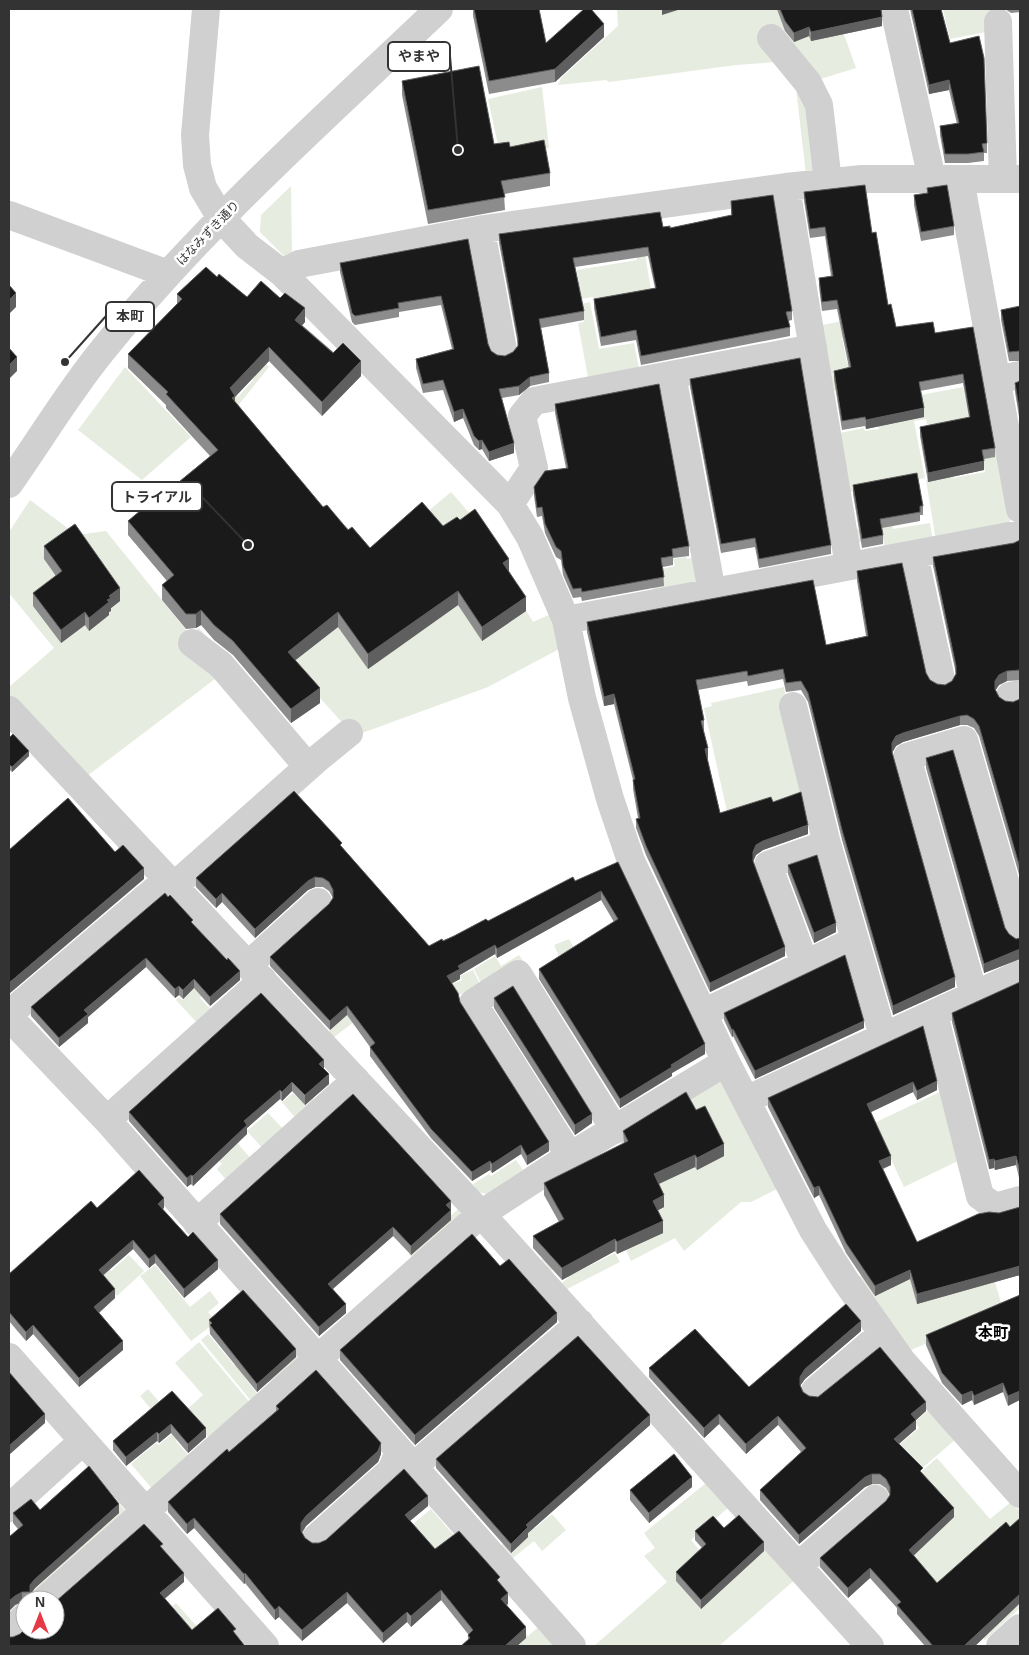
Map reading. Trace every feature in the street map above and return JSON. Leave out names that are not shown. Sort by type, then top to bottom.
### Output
[{"type":"street","points":[[206,9],[195,136],[197,164],[203,188],[221,218],[247,246],[282,273],[510,504],[530,537],[566,620],[582,698],[610,799],[632,861],[726,1062],[813,1230],[882,1334],[902,1361],[1020,1494]]},
{"type":"street","name":"はなみずき通り","points":[[9,484],[101,352],[168,274],[221,218],[439,9]]},
{"type":"street","points":[[894,9],[932,179]]},
{"type":"street","points":[[282,273],[299,264],[481,230],[786,187],[862,179],[1011,179],[998,22]]},
{"type":"street","points":[[771,38],[808,82],[819,106],[828,182]]},
{"type":"street","points":[[960,179],[1008,378],[1020,509]]},
{"type":"street","points":[[786,187],[849,566]]},
{"type":"street","points":[[9,215],[168,274]]},
{"type":"street","points":[[481,230],[503,350]]},
{"type":"street","points":[[510,504],[534,468],[522,416],[534,401],[813,348]]},
{"type":"street","points":[[672,375],[712,592]]},
{"type":"street","points":[[566,620],[1020,534]]},
{"type":"street","points":[[914,554],[941,679]]},
{"type":"street","points":[[192,643],[221,665],[308,767]]},
{"type":"street","points":[[793,706],[827,844],[883,1036]]},
{"type":"street","points":[[9,710],[480,1214],[870,1646]]},
{"type":"street","points":[[350,733],[9,1016],[107,1120],[572,1646]]},
{"type":"street","points":[[974,996],[907,757],[964,740],[1020,932]]},
{"type":"street","points":[[805,964],[768,865],[827,844]]},
{"type":"street","points":[[107,1120],[256,973],[318,902]]},
{"type":"street","points":[[703,1013],[854,941]]},
{"type":"street","points":[[570,1156],[473,1003],[518,974],[616,1130]]},
{"type":"street","points":[[746,1100],[883,1036],[1020,977]]},
{"type":"street","points":[[934,1014],[980,1196],[995,1207],[1020,1200]]},
{"type":"street","points":[[56,1590],[480,1214],[570,1156],[726,1062]]},
{"type":"street","points":[[197,1223],[356,1080]]},
{"type":"street","points":[[316,1538],[391,1471],[580,1323]]},
{"type":"street","points":[[815,1391],[882,1334]]},
{"type":"street","points":[[9,1357],[146,1510],[260,1645]]},
{"type":"street","points":[[9,1508],[83,1441]]},
{"type":"street","points":[[798,1566],[875,1499]]},
{"type":"street","points":[[1000,1646],[1020,1628]]},
{"type":"shaded area","points":[[617,9],[843,9],[842,29],[856,68],[814,81],[833,160],[806,175],[796,88],[776,62],[736,65],[609,82],[606,80],[558,85],[561,78],[618,26]]},
{"type":"shaded area","points":[[943,9],[998,9],[991,31],[950,39]]},
{"type":"shaded area","points":[[542,87],[549,148],[500,154],[488,99]]},
{"type":"shaded area","points":[[291,186],[292,256],[284,256],[260,232],[261,215]]},
{"type":"shaded area","points":[[642,235],[652,297],[594,306],[593,297],[581,299],[577,270],[637,260],[633,236]]},
{"type":"shaded area","points":[[590,302],[599,349],[634,343],[640,373],[589,383],[578,323],[584,322],[581,304]]},
{"type":"shaded area","points":[[843,321],[846,337],[842,338],[847,363],[879,357],[841,389],[830,392],[817,326]]},
{"type":"shaded area","points":[[264,361],[269,367],[236,408],[212,373],[238,397],[253,380],[250,377]]},
{"type":"shaded area","points":[[125,367],[191,437],[142,480],[78,430]]},
{"type":"shaded area","points":[[963,387],[969,420],[993,416],[1012,518],[1004,529],[936,541],[926,480],[953,475],[953,478],[985,472],[977,431],[929,434],[926,419],[914,421],[925,478],[846,493],[835,434],[864,428],[865,431],[879,429],[878,424],[910,397]]},
{"type":"shaded area","points":[[451,492],[492,539],[511,574],[506,577],[533,622],[551,614],[563,647],[488,687],[354,736],[271,643]]},
{"type":"shaded area","points":[[30,500],[77,535],[106,531],[190,635],[199,628],[232,666],[87,776],[9,695],[9,687],[54,648],[9,593],[9,532]]},
{"type":"shaded area","points":[[892,523],[893,529],[930,523],[933,541],[885,549],[883,538],[855,543],[852,530]]},
{"type":"shaded area","points":[[686,557],[687,559],[696,557],[699,578],[691,587],[654,593],[649,564],[662,569],[675,566],[673,559]]},
{"type":"shaded area","points":[[784,687],[804,799],[728,816],[704,708],[712,706],[711,703]]},
{"type":"shaded area","points":[[569,939],[575,950],[561,961],[554,945]]},
{"type":"shaded area","points":[[519,955],[523,961],[521,965],[481,983],[474,969],[495,956],[501,966]]},
{"type":"shaded area","points":[[399,970],[408,980],[333,1038],[328,1032]]},
{"type":"shaded area","points":[[473,970],[480,984],[451,999],[445,987],[462,980],[460,976]]},
{"type":"shaded area","points":[[200,983],[208,991],[200,998],[213,1012],[199,1025],[176,1000],[179,997],[182,1000]]},
{"type":"shaded area","points":[[720,1080],[777,1189],[751,1202],[741,1202],[684,1251],[675,1238],[631,1261],[600,1195],[626,1153],[619,1137]]},
{"type":"shaded area","points":[[306,1090],[315,1100],[298,1121],[282,1102],[293,1093],[297,1097]]},
{"type":"shaded area","points":[[944,1090],[962,1159],[904,1187],[874,1123]]},
{"type":"shaded area","points":[[268,1113],[285,1131],[264,1150],[247,1131]]},
{"type":"shaded area","points":[[234,1139],[252,1160],[227,1181],[217,1169],[222,1164],[215,1156]]},
{"type":"shaded area","points":[[516,1160],[523,1170],[487,1194],[478,1192],[473,1184],[489,1174],[491,1176]]},
{"type":"shaded area","points":[[458,1209],[463,1215],[414,1260],[409,1254]]},
{"type":"shaded area","points":[[978,1222],[1003,1310],[911,1350],[853,1279]]},
{"type":"shaded area","points":[[559,1249],[577,1272],[615,1253],[620,1262],[567,1289],[562,1283],[568,1278],[558,1266],[551,1271],[541,1259]]},
{"type":"shaded area","points":[[94,1252],[111,1271],[129,1255],[144,1271],[117,1296],[85,1260]]},
{"type":"shaded area","points":[[155,1265],[190,1307],[210,1291],[219,1303],[208,1312],[216,1322],[191,1341],[140,1276]]},
{"type":"shaded area","points":[[208,1334],[234,1365],[244,1357],[286,1363],[300,1352],[305,1357],[271,1385],[258,1368],[245,1378],[259,1396],[252,1402],[201,1340]]},
{"type":"shaded area","points":[[199,1342],[252,1405],[212,1442],[194,1420],[176,1441],[191,1459],[154,1491],[131,1464],[156,1443],[159,1445],[172,1434],[140,1396],[148,1389],[175,1420],[203,1395],[175,1363]]},
{"type":"shaded area","points":[[931,1408],[957,1438],[882,1503],[851,1467],[881,1461],[919,1428],[915,1422]]},
{"type":"shaded area","points":[[937,1458],[990,1519],[1011,1502],[1020,1511],[1020,1608],[985,1640],[921,1571],[860,1525]]},
{"type":"shaded area","points":[[706,1483],[729,1507],[691,1540],[701,1552],[739,1519],[797,1578],[719,1646],[594,1646],[667,1582],[644,1556],[655,1548],[644,1533]]},
{"type":"shaded area","points":[[118,1502],[128,1514],[41,1590],[26,1590]]},
{"type":"shaded area","points":[[431,1509],[456,1538],[426,1564],[402,1533]]},
{"type":"shaded area","points":[[552,1514],[566,1530],[542,1551],[534,1541],[508,1562],[497,1549],[529,1522],[535,1528]]},
{"type":"shaded area","points":[[15,1600],[15,1614],[9,1619],[9,1606]]},
{"type":"shaded area","points":[[176,1603],[199,1629],[191,1637],[168,1610]]},
{"type":"shaded area","points":[[504,1609],[528,1636],[542,1624],[561,1646],[462,1646]]},
{"type":"building","points":[[474,9],[539,9],[546,43],[584,9],[591,9],[604,24],[555,69],[489,81]]},
{"type":"building","points":[[780,9],[881,9],[882,17],[811,32],[809,27],[794,33],[785,21]]},
{"type":"building","points":[[912,9],[941,9],[950,43],[979,36],[984,58],[987,143],[982,144],[984,152],[945,154],[940,126],[959,123],[949,80],[929,85]]},
{"type":"building","points":[[479,66],[494,144],[509,142],[510,147],[544,140],[550,173],[501,181],[505,197],[428,210],[402,81]]},
{"type":"building","points":[[865,185],[872,233],[876,232],[888,305],[891,304],[896,327],[933,322],[935,333],[973,327],[995,448],[982,450],[984,461],[928,473],[920,427],[970,417],[963,374],[919,382],[924,408],[866,420],[865,417],[842,421],[834,371],[851,367],[837,300],[822,302],[819,278],[833,276],[825,227],[810,229],[804,192]]},
{"type":"building","points":[[947,185],[954,226],[921,232],[914,195],[928,193],[927,188]]},
{"type":"building","points":[[773,195],[792,311],[786,312],[790,327],[641,356],[636,330],[601,337],[594,299],[656,288],[648,247],[573,258],[584,311],[539,319],[549,373],[530,377],[519,386],[499,389],[514,443],[489,452],[482,440],[479,441],[474,436],[463,409],[454,412],[443,380],[423,384],[416,359],[454,349],[441,296],[398,303],[399,308],[355,316],[352,313],[340,263],[468,239],[488,344],[491,351],[497,355],[505,356],[513,352],[518,346],[518,338],[499,234],[660,212],[663,227],[670,226],[670,228],[732,215],[731,201]]},
{"type":"building","points":[[206,267],[217,277],[219,274],[247,297],[261,281],[280,298],[285,293],[305,308],[295,320],[333,353],[343,343],[361,361],[322,402],[269,347],[230,388],[235,396],[232,398],[323,507],[327,505],[348,530],[352,527],[370,548],[422,502],[443,526],[457,517],[460,520],[475,509],[509,559],[503,563],[526,597],[482,627],[458,591],[368,654],[338,612],[288,652],[320,688],[291,709],[233,641],[214,625],[201,610],[196,614],[186,614],[162,585],[174,575],[128,521],[161,493],[163,495],[218,450],[166,394],[168,392],[128,354],[182,299],[177,294]]},
{"type":"building","points":[[9,285],[16,293],[9,300]]},
{"type":"building","points":[[1020,306],[1020,351],[1009,352],[1001,310]]},
{"type":"building","points":[[9,348],[17,357],[9,365]]},
{"type":"building","points":[[800,358],[831,545],[759,559],[755,538],[721,544],[690,379]]},
{"type":"building","points":[[1020,381],[1020,414],[1015,383]]},
{"type":"building","points":[[659,384],[689,546],[672,549],[673,556],[661,558],[664,577],[582,592],[581,588],[573,589],[563,566],[561,551],[556,547],[545,524],[542,507],[537,508],[534,487],[545,471],[568,468],[555,404]]},
{"type":"building","points":[[917,473],[923,506],[920,506],[920,512],[880,519],[883,535],[862,539],[853,485]]},
{"type":"building","points":[[75,524],[120,588],[109,596],[111,598],[107,600],[109,602],[89,618],[85,612],[61,630],[33,593],[62,571],[44,546]]},
{"type":"building","points":[[1020,540],[1020,670],[1007,671],[999,675],[995,681],[995,689],[999,697],[1005,701],[1013,702],[1020,699],[1020,868],[979,726],[974,719],[967,715],[960,716],[903,733],[896,736],[892,743],[892,752],[955,977],[893,1006],[842,830],[808,693],[801,681],[786,683],[783,669],[748,676],[747,671],[696,680],[704,720],[701,721],[708,748],[705,749],[720,813],[771,797],[773,802],[801,792],[808,825],[763,841],[756,845],[753,852],[753,861],[785,947],[710,983],[646,846],[636,819],[640,818],[633,780],[635,779],[614,694],[604,697],[587,622],[813,580],[826,645],[868,636],[857,571],[902,563],[926,673],[930,680],[937,684],[945,685],[952,681],[956,674],[956,666],[933,557],[1014,543]]},
{"type":"building","points":[[13,734],[29,751],[12,767],[9,764],[9,738]]},
{"type":"building","points":[[953,750],[1005,928],[1016,939],[1020,938],[1020,949],[984,964],[926,758]]},
{"type":"building","points":[[294,791],[342,843],[340,845],[429,946],[442,939],[443,941],[454,936],[486,919],[488,921],[573,877],[575,881],[618,862],[705,1044],[620,1099],[539,969],[618,919],[601,891],[497,949],[495,945],[458,966],[460,969],[447,976],[458,993],[460,1002],[549,1142],[527,1156],[521,1145],[492,1164],[490,1161],[472,1172],[431,1129],[370,1047],[375,1043],[347,1006],[330,1021],[270,957],[329,904],[333,898],[333,890],[329,882],[323,878],[315,877],[308,881],[255,929],[222,893],[216,899],[196,878]]},
{"type":"building","points":[[68,798],[115,852],[123,845],[144,868],[9,983],[9,850]]},
{"type":"building","points":[[817,855],[836,923],[814,933],[788,865]]},
{"type":"building","points":[[165,893],[168,897],[170,895],[193,920],[191,922],[240,971],[210,997],[194,979],[183,990],[179,986],[175,989],[146,958],[84,1010],[88,1014],[59,1038],[31,1007]]},
{"type":"building","points":[[845,955],[864,1021],[755,1071],[724,1013]]},
{"type":"building","points":[[1020,982],[1020,1172],[1016,1156],[995,1161],[994,1159],[989,1160],[952,1013]]},
{"type":"building","points":[[513,986],[592,1114],[575,1125],[494,998]]},
{"type":"building","points":[[261,993],[324,1060],[319,1064],[329,1074],[305,1095],[292,1082],[282,1092],[280,1090],[244,1121],[247,1125],[193,1176],[191,1175],[187,1178],[129,1112]]},
{"type":"building","points":[[923,1026],[937,1081],[917,1091],[913,1082],[867,1104],[891,1156],[879,1161],[917,1242],[978,1214],[999,1213],[1020,1207],[1020,1266],[917,1294],[910,1270],[875,1286],[846,1243],[819,1186],[814,1188],[768,1098]]},
{"type":"building","points":[[686,1092],[696,1110],[705,1106],[724,1144],[697,1158],[695,1155],[654,1174],[664,1195],[653,1201],[663,1221],[617,1242],[615,1239],[562,1268],[533,1236],[564,1219],[544,1183],[628,1141],[623,1131]]},
{"type":"building","points":[[353,1094],[451,1201],[446,1205],[451,1210],[411,1246],[393,1227],[328,1284],[346,1304],[319,1327],[220,1214]]},
{"type":"building","points":[[139,1170],[164,1198],[158,1204],[188,1237],[193,1232],[218,1260],[184,1289],[155,1254],[149,1259],[133,1240],[99,1270],[115,1289],[94,1307],[123,1341],[79,1378],[33,1325],[26,1332],[9,1312],[9,1274],[91,1201],[97,1208]]},
{"type":"building","points":[[472,1234],[500,1266],[509,1259],[557,1313],[415,1435],[340,1350]]},
{"type":"building","points":[[243,1290],[296,1349],[257,1384],[210,1325],[212,1323],[209,1320]]},
{"type":"building","points":[[1020,1295],[1020,1391],[1008,1396],[1003,1383],[974,1396],[972,1391],[962,1395],[942,1373],[926,1335]]},
{"type":"building","points":[[846,1304],[861,1321],[805,1369],[800,1377],[800,1385],[803,1392],[809,1396],[818,1397],[880,1347],[926,1402],[911,1414],[916,1420],[894,1439],[923,1468],[920,1471],[954,1508],[909,1550],[937,1583],[1006,1522],[1010,1527],[1020,1518],[1020,1594],[964,1646],[933,1646],[897,1605],[901,1602],[870,1568],[848,1588],[820,1558],[886,1501],[890,1495],[890,1487],[886,1479],[880,1474],[872,1474],[865,1477],[799,1535],[760,1490],[806,1448],[778,1416],[746,1444],[719,1414],[704,1428],[649,1368],[695,1329],[749,1387]]},
{"type":"building","points":[[578,1336],[650,1415],[526,1525],[528,1527],[511,1544],[436,1459]]},
{"type":"building","points":[[316,1370],[381,1443],[378,1451],[306,1516],[301,1523],[301,1531],[305,1538],[312,1543],[326,1540],[404,1469],[428,1496],[405,1515],[435,1549],[459,1531],[500,1577],[497,1580],[508,1593],[501,1599],[526,1627],[505,1646],[461,1646],[470,1638],[468,1635],[473,1630],[441,1590],[411,1616],[407,1612],[383,1633],[347,1592],[302,1630],[279,1606],[275,1610],[245,1573],[194,1518],[187,1524],[168,1502],[227,1449],[229,1452],[279,1409],[276,1406]]},
{"type":"building","points":[[9,1372],[45,1414],[9,1446]]},
{"type":"building","points":[[172,1391],[206,1428],[188,1444],[171,1424],[159,1434],[157,1432],[126,1457],[113,1441]]},
{"type":"building","points":[[674,1454],[692,1477],[649,1513],[630,1490]]},
{"type":"building","points":[[89,1466],[119,1504],[35,1579],[30,1585],[30,1590],[15,1590],[15,1596],[9,1601],[9,1537],[23,1525],[13,1513],[31,1499],[40,1510]]},
{"type":"building","points":[[739,1515],[764,1542],[701,1600],[676,1572],[706,1544],[695,1531],[713,1516],[724,1528]]},
{"type":"building","points":[[144,1524],[163,1544],[160,1546],[184,1573],[160,1593],[192,1630],[218,1608],[236,1629],[233,1631],[245,1646],[9,1646],[9,1637],[15,1636],[15,1640],[65,1640],[65,1593]]},
{"type":"place","name":"やまや","points":[[458,150]]},
{"type":"place","name":"本町","points":[[65,362]]},
{"type":"place","name":"トライアル","points":[[248,545]]},
{"type":"district","name":"本町","points":[[993,1332]]}]
